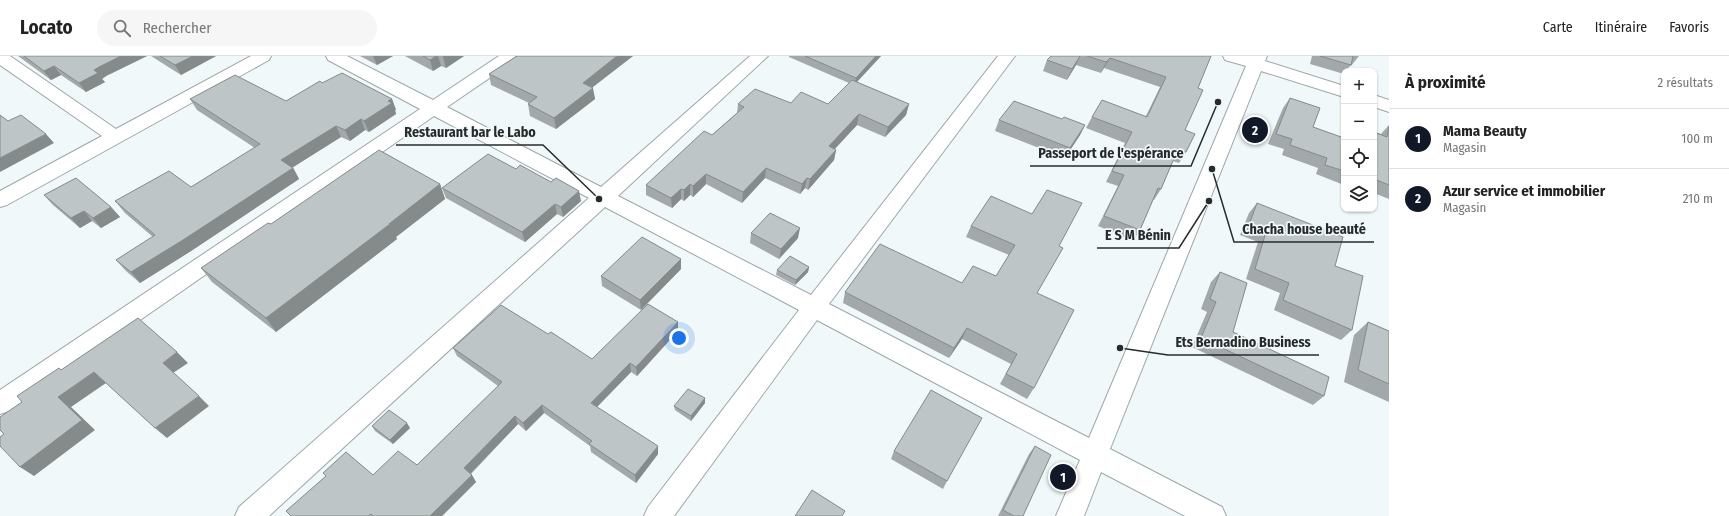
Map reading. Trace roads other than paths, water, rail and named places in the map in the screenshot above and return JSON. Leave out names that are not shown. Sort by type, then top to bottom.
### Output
[{"type":"street","points":[[0,200],[263,56]]},
{"type":"street","points":[[334,56],[1212,516]]},
{"type":"street","points":[[0,403],[510,56]]},
{"type":"street","points":[[249,516],[760,56]]},
{"type":"street","points":[[658,516],[814,307],[1007,56]]},
{"type":"street","points":[[1230,56],[1257,60],[1341,91]]},
{"type":"street","points":[[0,57],[115,137]]},
{"type":"street","points":[[1070,516],[1257,60]]},
{"type":"street","points":[[1377,103],[1389,106]]},
{"type":"place","name":"Passeport de l'espérance","points":[[1218,102]]},
{"type":"place","name":"Azur service et immobilier","points":[[1255,130]]},
{"type":"place","name":"Chacha house beauté","points":[[1212,169]]},
{"type":"place","name":"Restaurant bar le Labo","points":[[599,199]]},
{"type":"place","name":"E S M Bénin","points":[[1209,201]]},
{"type":"place","name":"Ets Bernadino Business","points":[[1120,348]]},
{"type":"place","name":"Mama Beauty","points":[[1063,477]]}]
